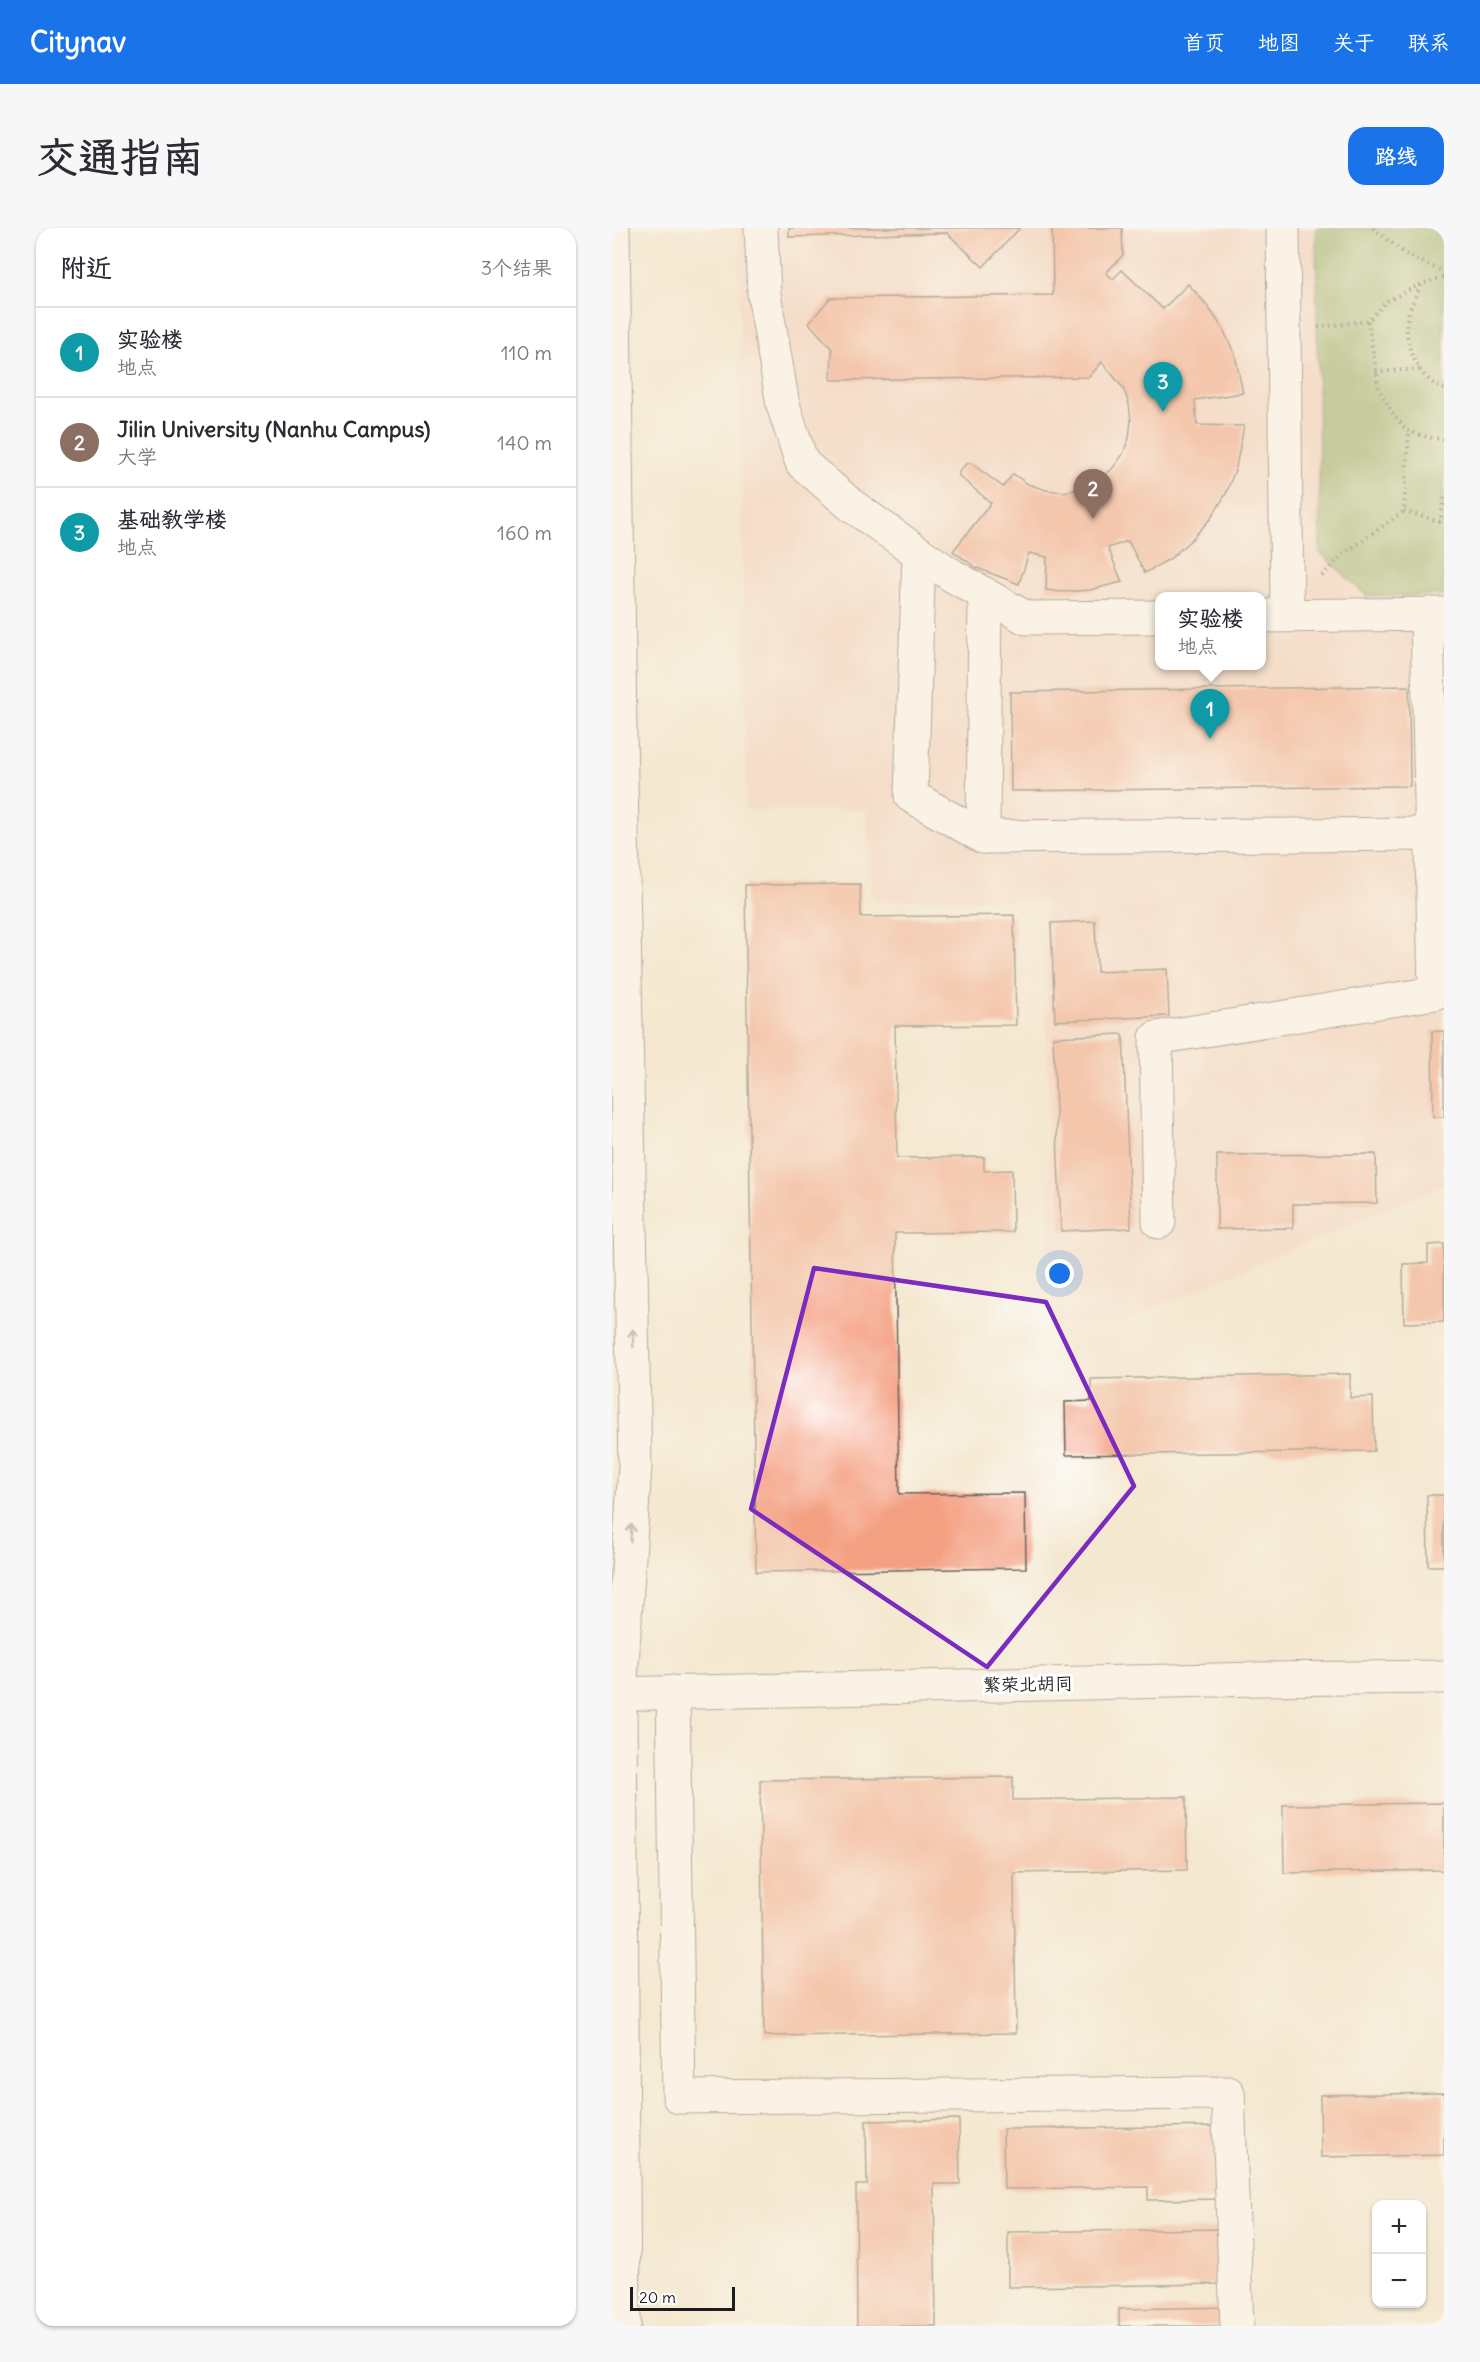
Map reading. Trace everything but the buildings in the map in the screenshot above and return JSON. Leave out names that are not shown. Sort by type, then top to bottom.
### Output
[{"type":"main road","points":[[613,228],[620,732],[635,1466],[616,1694],[624,2326]]},
{"type":"main road","points":[[761,228],[764,294],[783,405],[802,463],[851,506],[952,576],[1026,618],[1155,617]]},
{"type":"main road","points":[[1159,1222],[1156,1038],[1439,993],[1432,834],[1436,614],[1274,616],[1285,329],[1283,228]]},
{"type":"main road","points":[[919,553],[911,796],[983,837],[1432,834]]},
{"type":"main road","points":[[983,837],[985,594]]},
{"type":"main road","name":"繁荣北胡同","points":[[616,1694],[1444,1677]]},
{"type":"main road","points":[[673,1692],[679,2097],[1228,2093],[1237,2326]]},
{"type":"path","points":[[1373,228],[1407,255],[1444,272]]},
{"type":"path","points":[[1285,329],[1327,327],[1368,321],[1387,301],[1421,284],[1444,277]]},
{"type":"path","points":[[1421,284],[1408,315],[1407,342],[1420,369],[1434,385],[1444,389]]},
{"type":"path","points":[[1368,321],[1379,389],[1394,414],[1409,431],[1432,438],[1444,438]]},
{"type":"path","points":[[1375,372],[1420,369]]},
{"type":"path","points":[[1404,511],[1409,431]]},
{"type":"path","points":[[1404,511],[1442,523],[1444,498]]},
{"type":"path","points":[[1274,616],[1342,555],[1404,511]]},
{"type":"highlighted area","points":[[814,1268],[1046,1302],[1134,1486],[987,1667],[751,1509]]},
{"type":"shaded area","points":[[738,228],[1444,228],[1444,1184],[1122,1322],[1052,1324],[1045,900],[873,900],[866,810],[746,810]]},
{"type":"green space","points":[[1316,228],[1444,228],[1444,595],[1367,596],[1320,552]]},
{"type":"place","name":"基础教学楼","points":[[1163,412]]},
{"type":"place","name":"Jilin University (Nanhu Campus)","points":[[1093,519]]},
{"type":"place","name":"实验楼","points":[[1210,739]]}]
